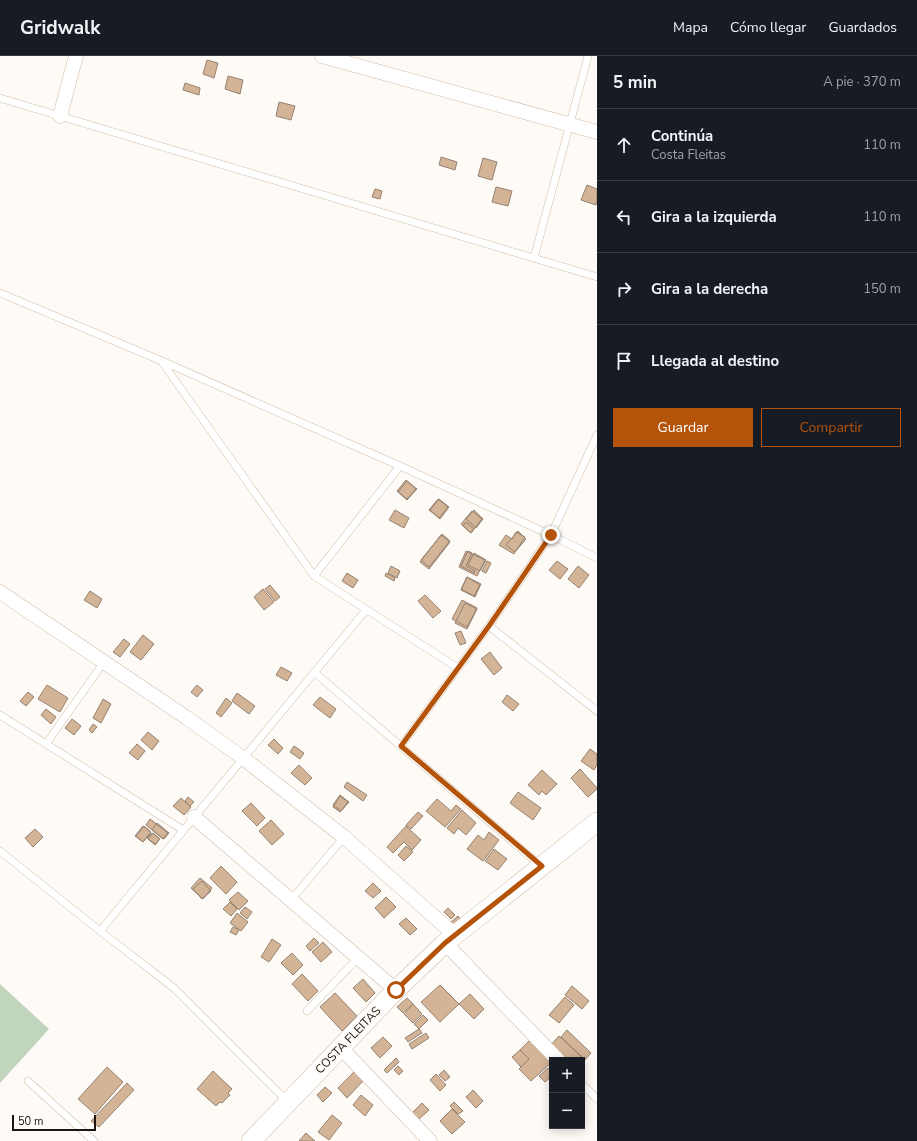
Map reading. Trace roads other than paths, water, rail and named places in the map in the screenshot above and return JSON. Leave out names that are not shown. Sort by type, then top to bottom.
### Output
[{"type":"main road","name":"COSTA FLEITAS","points":[[250,1141],[396,990],[450,939],[597,822]]},
{"type":"street","points":[[60,116],[76,56]]},
{"type":"street","points":[[322,56],[597,132]]},
{"type":"street","points":[[0,592],[187,718],[243,758],[344,837],[450,939],[555,1057]]},
{"type":"street","points":[[194,817],[396,990]]},
{"type":"street","points":[[341,1048],[430,1141]]},
{"type":"lane","points":[[534,258],[588,56]]},
{"type":"lane","points":[[0,98],[597,277]]},
{"type":"lane","points":[[0,293],[400,466],[551,535],[597,558]]},
{"type":"lane","points":[[162,362],[314,576],[458,668]]},
{"type":"lane","points":[[401,746],[489,626],[551,535],[597,435]]},
{"type":"lane","points":[[314,576],[400,466]]},
{"type":"lane","points":[[100,931],[366,610]]},
{"type":"lane","points":[[489,626],[597,711]]},
{"type":"lane","points":[[46,744],[104,662]]},
{"type":"lane","points":[[314,672],[542,866]]},
{"type":"lane","points":[[0,715],[183,830]]},
{"type":"lane","points":[[291,900],[344,837]]},
{"type":"lane","points":[[0,851],[174,988],[288,1103]]},
{"type":"lane","points":[[307,1011],[358,958]]},
{"type":"lane","points":[[28,1081],[94,1141]]},
{"type":"lane","points":[[585,1087],[597,1099]]}]
